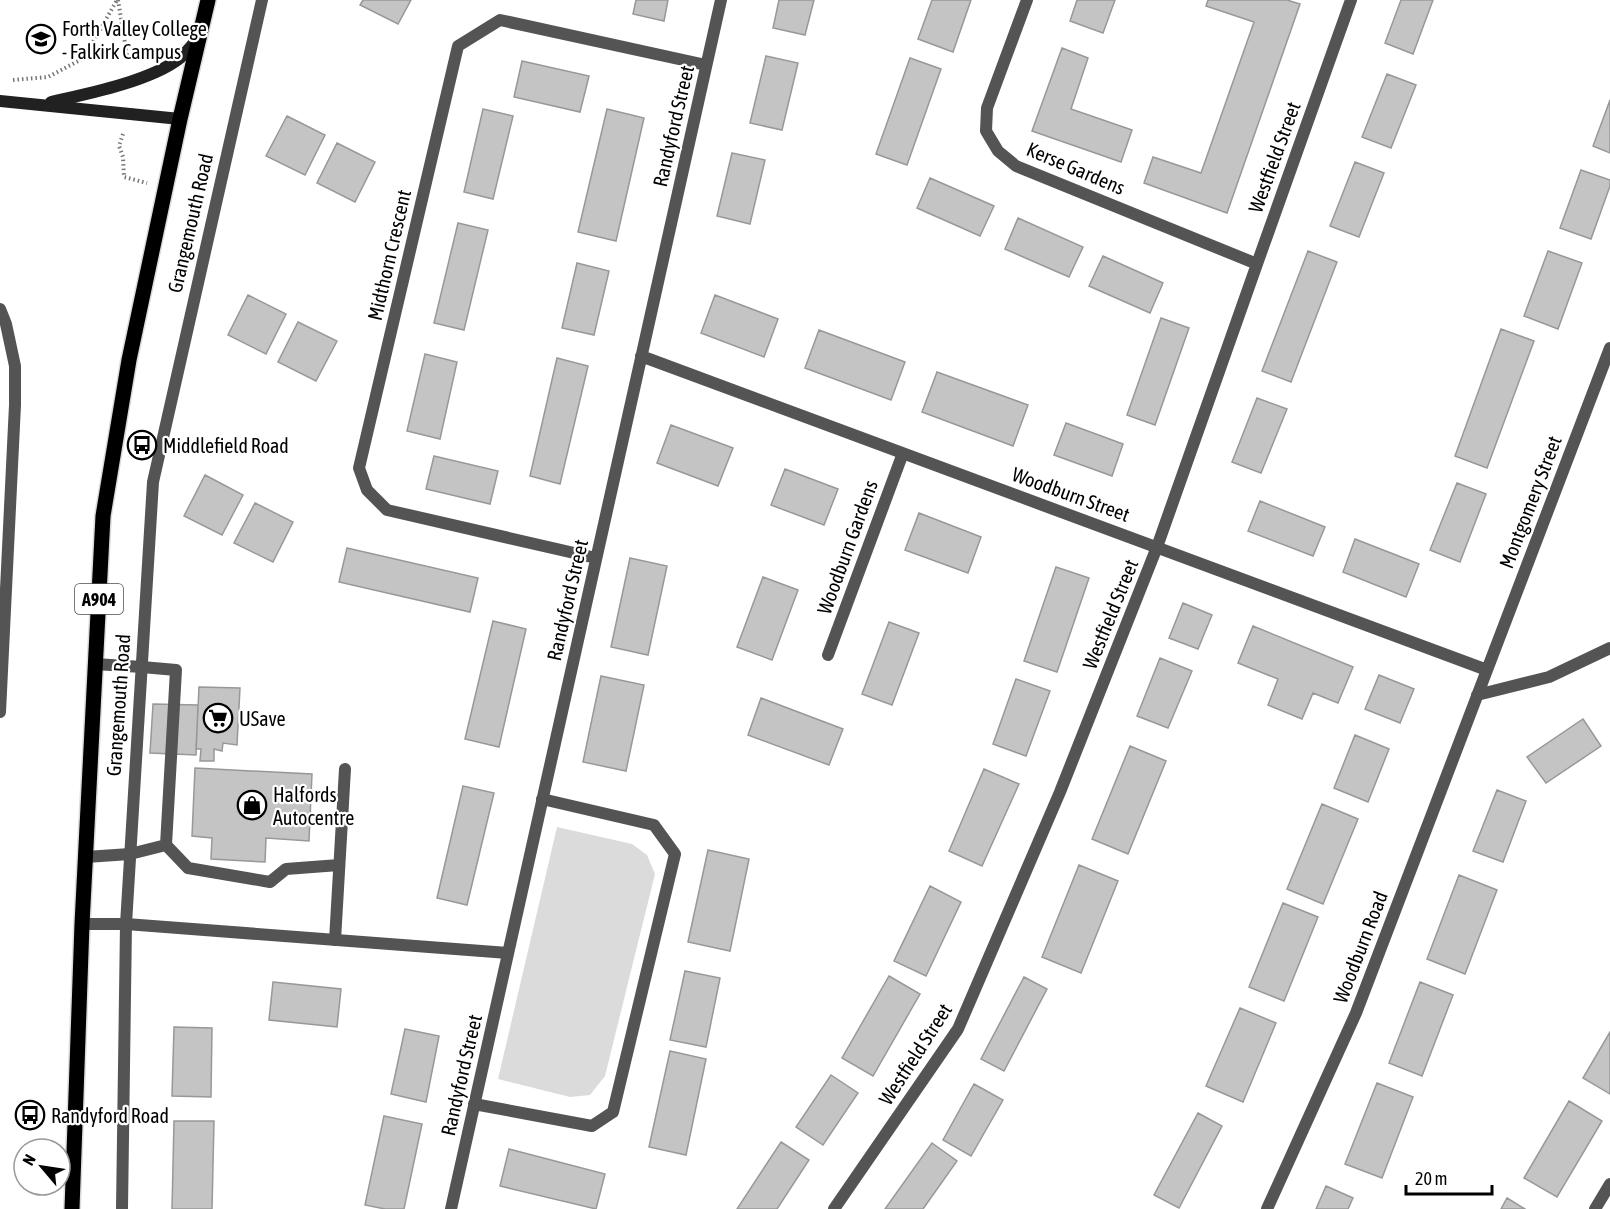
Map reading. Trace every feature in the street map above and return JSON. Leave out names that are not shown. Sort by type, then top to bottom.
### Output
[{"type":"main road","name":"Grangemouth Road","points":[[72,1209],[82,924],[103,516],[129,360],[180,119],[208,0]]},
{"type":"street","name":"Grangemouth Road","points":[[122,1209],[126,924],[153,482],[262,0]]},
{"type":"street","name":"Randyford Street","points":[[451,1209],[721,0]]},
{"type":"street","name":"Kerse Gardens","points":[[1027,0],[987,108],[986,131],[998,151],[1016,166],[1257,264]]},
{"type":"street","name":"Westfield Street","points":[[834,1209],[958,1029],[1060,792],[1157,547],[1351,0]]},
{"type":"street","name":"Midthorn Crescent","points":[[596,558],[387,510],[367,490],[359,468],[458,46],[500,20],[706,65]]},
{"type":"street","points":[[38,105],[95,92],[160,70],[180,58],[199,37]]},
{"type":"street","points":[[0,101],[180,119]]},
{"type":"street","points":[[0,309],[6,324],[15,366],[0,712]]},
{"type":"street","name":"Montgomery Street","points":[[1487,670],[1610,348]]},
{"type":"street","name":"Woodburn Street","points":[[641,356],[1487,670]]},
{"type":"street","name":"Woodburn Gardens","points":[[828,655],[903,453]]},
{"type":"street","points":[[1477,695],[1549,676],[1610,648]]},
{"type":"street","points":[[95,664],[176,670],[166,845],[188,868],[270,882],[286,869],[339,865]]},
{"type":"street","name":"Woodburn Road","points":[[1267,1209],[1356,1013],[1487,670]]},
{"type":"street","points":[[335,940],[345,769]]},
{"type":"street","points":[[474,1104],[592,1126],[613,1112],[675,854],[654,825],[542,799]]},
{"type":"street","points":[[86,857],[130,854],[166,845]]},
{"type":"street","points":[[82,924],[126,924],[508,953]]},
{"type":"street","points":[[1595,1209],[1610,1184]]},
{"type":"path","points":[[10,80],[48,77],[84,58],[117,0]]},
{"type":"shaded area","points":[[557,827],[632,844],[647,855],[655,874],[605,1076],[590,1095],[570,1097],[498,1079]]},
{"type":"building","points":[[363,0],[411,0],[398,24],[360,5]]},
{"type":"building","points":[[636,0],[668,0],[664,21],[633,14]]},
{"type":"building","points":[[779,0],[814,0],[805,35],[773,28]]},
{"type":"building","points":[[932,0],[971,0],[953,52],[918,39]]},
{"type":"building","points":[[1077,0],[1115,0],[1103,33],[1070,21]]},
{"type":"building","points":[[1208,0],[1287,0],[1300,4],[1227,213],[1144,183],[1153,157],[1201,173],[1254,22],[1206,6]]},
{"type":"building","points":[[1401,0],[1433,0],[1413,54],[1385,43]]},
{"type":"building","points":[[1062,48],[1088,58],[1071,109],[1132,130],[1121,162],[1032,131]]},
{"type":"building","points":[[766,56],[798,63],[782,130],[750,123]]},
{"type":"building","points":[[910,58],[941,69],[907,165],[876,154]]},
{"type":"building","points":[[522,61],[589,76],[580,112],[514,97]]},
{"type":"building","points":[[1387,74],[1416,85],[1391,148],[1362,137]]},
{"type":"building","points":[[1610,100],[1610,153],[1593,146]]},
{"type":"building","points":[[483,109],[513,116],[493,199],[464,192]]},
{"type":"building","points":[[607,109],[644,118],[616,241],[578,232]]},
{"type":"building","points":[[287,116],[325,135],[305,175],[266,156]]},
{"type":"building","points":[[337,143],[375,162],[355,202],[317,183]]},
{"type":"building","points":[[732,153],[765,160],[750,224],[717,216]]},
{"type":"building","points":[[1355,162],[1384,173],[1359,237],[1330,226]]},
{"type":"building","points":[[1581,170],[1610,180],[1610,186],[1591,239],[1560,228]]},
{"type":"building","points":[[930,178],[994,206],[980,236],[917,208]]},
{"type":"building","points":[[1018,218],[1083,247],[1069,277],[1005,249]]},
{"type":"building","points":[[458,223],[488,230],[464,330],[434,323]]},
{"type":"building","points":[[1308,251],[1337,262],[1291,382],[1262,371]]},
{"type":"building","points":[[1548,251],[1582,263],[1558,329],[1524,316]]},
{"type":"building","points":[[1103,256],[1163,283],[1150,313],[1089,286]]},
{"type":"building","points":[[577,263],[609,271],[594,335],[562,328]]},
{"type":"building","points":[[248,295],[286,314],[266,354],[228,335]]},
{"type":"building","points":[[715,295],[778,319],[764,357],[701,333]]},
{"type":"building","points":[[1161,318],[1189,328],[1155,425],[1127,415]]},
{"type":"building","points":[[298,322],[337,341],[316,381],[278,362]]},
{"type":"building","points":[[1501,329],[1534,341],[1487,468],[1455,456]]},
{"type":"building","points":[[819,330],[905,362],[891,400],[805,368]]},
{"type":"building","points":[[425,354],[457,362],[440,439],[407,431]]},
{"type":"building","points":[[557,358],[588,366],[560,484],[530,476]]},
{"type":"building","points":[[937,372],[1028,405],[1013,446],[922,412]]},
{"type":"building","points":[[1257,398],[1287,409],[1261,473],[1232,462]]},
{"type":"building","points":[[1066,423],[1123,444],[1112,476],[1054,455]]},
{"type":"building","points":[[671,425],[733,448],[718,486],[657,463]]},
{"type":"building","points":[[434,456],[498,471],[490,504],[426,489]]},
{"type":"building","points":[[785,469],[838,489],[824,525],[771,505]]},
{"type":"building","points":[[205,475],[243,495],[222,535],[184,516]]},
{"type":"building","points":[[1457,483],[1486,494],[1460,562],[1430,550]]},
{"type":"building","points":[[1260,501],[1325,527],[1313,556],[1248,531]]},
{"type":"building","points":[[255,503],[293,522],[273,562],[234,543]]},
{"type":"building","points":[[919,513],[981,537],[968,573],[905,550]]},
{"type":"building","points":[[1355,539],[1419,564],[1406,597],[1343,572]]},
{"type":"building","points":[[347,548],[478,578],[470,612],[339,582]]},
{"type":"building","points":[[630,558],[667,566],[648,655],[611,647]]},
{"type":"building","points":[[1056,567],[1089,578],[1057,672],[1024,661]]},
{"type":"building","points":[[763,577],[798,590],[772,660],[737,647]]},
{"type":"building","points":[[1183,603],[1212,615],[1198,649],[1169,638]]},
{"type":"building","points":[[493,621],[526,629],[499,747],[465,739]]},
{"type":"building","points":[[889,622],[919,633],[892,705],[862,694]]},
{"type":"building","points":[[1253,626],[1353,667],[1338,703],[1313,693],[1302,719],[1268,705],[1278,679],[1238,663]]},
{"type":"building","points":[[1160,658],[1192,671],[1168,728],[1137,716]]},
{"type":"building","points":[[1379,675],[1414,689],[1400,723],[1365,709]]},
{"type":"building","points":[[601,676],[644,685],[626,771],[583,762]]},
{"type":"building","points":[[1016,679],[1050,691],[1026,756],[993,744]]},
{"type":"building","points":[[199,687],[240,688],[237,745],[223,743],[222,751],[214,749],[214,761],[200,761],[201,749],[196,749]]},
{"type":"building","points":[[761,698],[843,729],[829,765],[748,735]]},
{"type":"building","points":[[153,704],[198,705],[196,755],[150,753]]},
{"type":"building","points":[[1583,719],[1601,746],[1546,783],[1527,757]]},
{"type":"building","points":[[1355,735],[1389,749],[1368,802],[1334,788]]},
{"type":"building","points":[[1130,746],[1166,761],[1128,854],[1092,839]]},
{"type":"building","name":"Halfords Autocentre","points":[[195,768],[312,774],[309,841],[266,838],[265,862],[211,859],[212,838],[192,836]]},
{"type":"building","points":[[984,769],[1019,784],[982,866],[949,851]]},
{"type":"building","points":[[463,786],[494,793],[467,905],[437,898]]},
{"type":"building","points":[[1497,790],[1526,801],[1503,862],[1473,851]]},
{"type":"building","points":[[1322,804],[1358,819],[1323,904],[1287,889]]},
{"type":"building","points":[[708,850],[749,859],[730,951],[688,942]]},
{"type":"building","points":[[1079,865],[1118,881],[1081,973],[1042,957]]},
{"type":"building","points":[[1459,875],[1497,890],[1465,974],[1427,959]]},
{"type":"building","points":[[930,886],[961,902],[926,976],[894,961]]},
{"type":"building","points":[[1283,903],[1318,917],[1284,1001],[1249,987]]},
{"type":"building","points":[[685,971],[720,978],[706,1047],[670,1040]]},
{"type":"building","points":[[889,976],[920,994],[873,1076],[842,1058]]},
{"type":"building","points":[[1024,977],[1047,989],[1004,1071],[981,1059]]},
{"type":"building","points":[[273,982],[341,989],[337,1027],[269,1020]]},
{"type":"building","points":[[1420,982],[1453,995],[1422,1076],[1389,1063]]},
{"type":"building","points":[[1240,1008],[1276,1023],[1243,1102],[1206,1086]]},
{"type":"building","points":[[174,1027],[212,1028],[211,1097],[172,1096]]},
{"type":"building","points":[[405,1029],[439,1036],[426,1102],[391,1094]]},
{"type":"building","points":[[1610,1032],[1610,1094],[1583,1078]]},
{"type":"building","points":[[670,1051],[706,1059],[686,1155],[649,1147]]},
{"type":"building","points":[[831,1075],[858,1093],[823,1145],[796,1127]]},
{"type":"building","points":[[1377,1083],[1413,1097],[1382,1178],[1345,1164]]},
{"type":"building","points":[[974,1084],[1003,1100],[971,1156],[943,1140]]},
{"type":"building","points":[[1569,1101],[1602,1121],[1557,1197],[1524,1178]]},
{"type":"building","points":[[1198,1113],[1222,1126],[1179,1208],[1154,1195]]},
{"type":"building","points":[[384,1116],[422,1124],[404,1209],[385,1209],[365,1205]]},
{"type":"building","points":[[174,1121],[214,1121],[212,1209],[172,1209]]},
{"type":"building","points":[[781,1142],[809,1160],[777,1209],[737,1209]]},
{"type":"building","points":[[932,1143],[957,1161],[923,1209],[885,1209]]},
{"type":"building","points":[[509,1149],[605,1174],[596,1209],[500,1186]]},
{"type":"building","points":[[1326,1186],[1353,1198],[1348,1209],[1316,1209]]},
{"type":"building","points":[[1507,1198],[1525,1209],[1501,1209]]},
{"type":"place","name":"Forth Valley College - Falkirk Campus","points":[[41,39]]},
{"type":"place","name":"Middlefield Road","points":[[142,445]]},
{"type":"place","name":"USave","points":[[218,718]]},
{"type":"place","name":"Halfords Autocentre","points":[[252,805]]},
{"type":"place","name":"Randyford Road","points":[[30,1115]]}]
